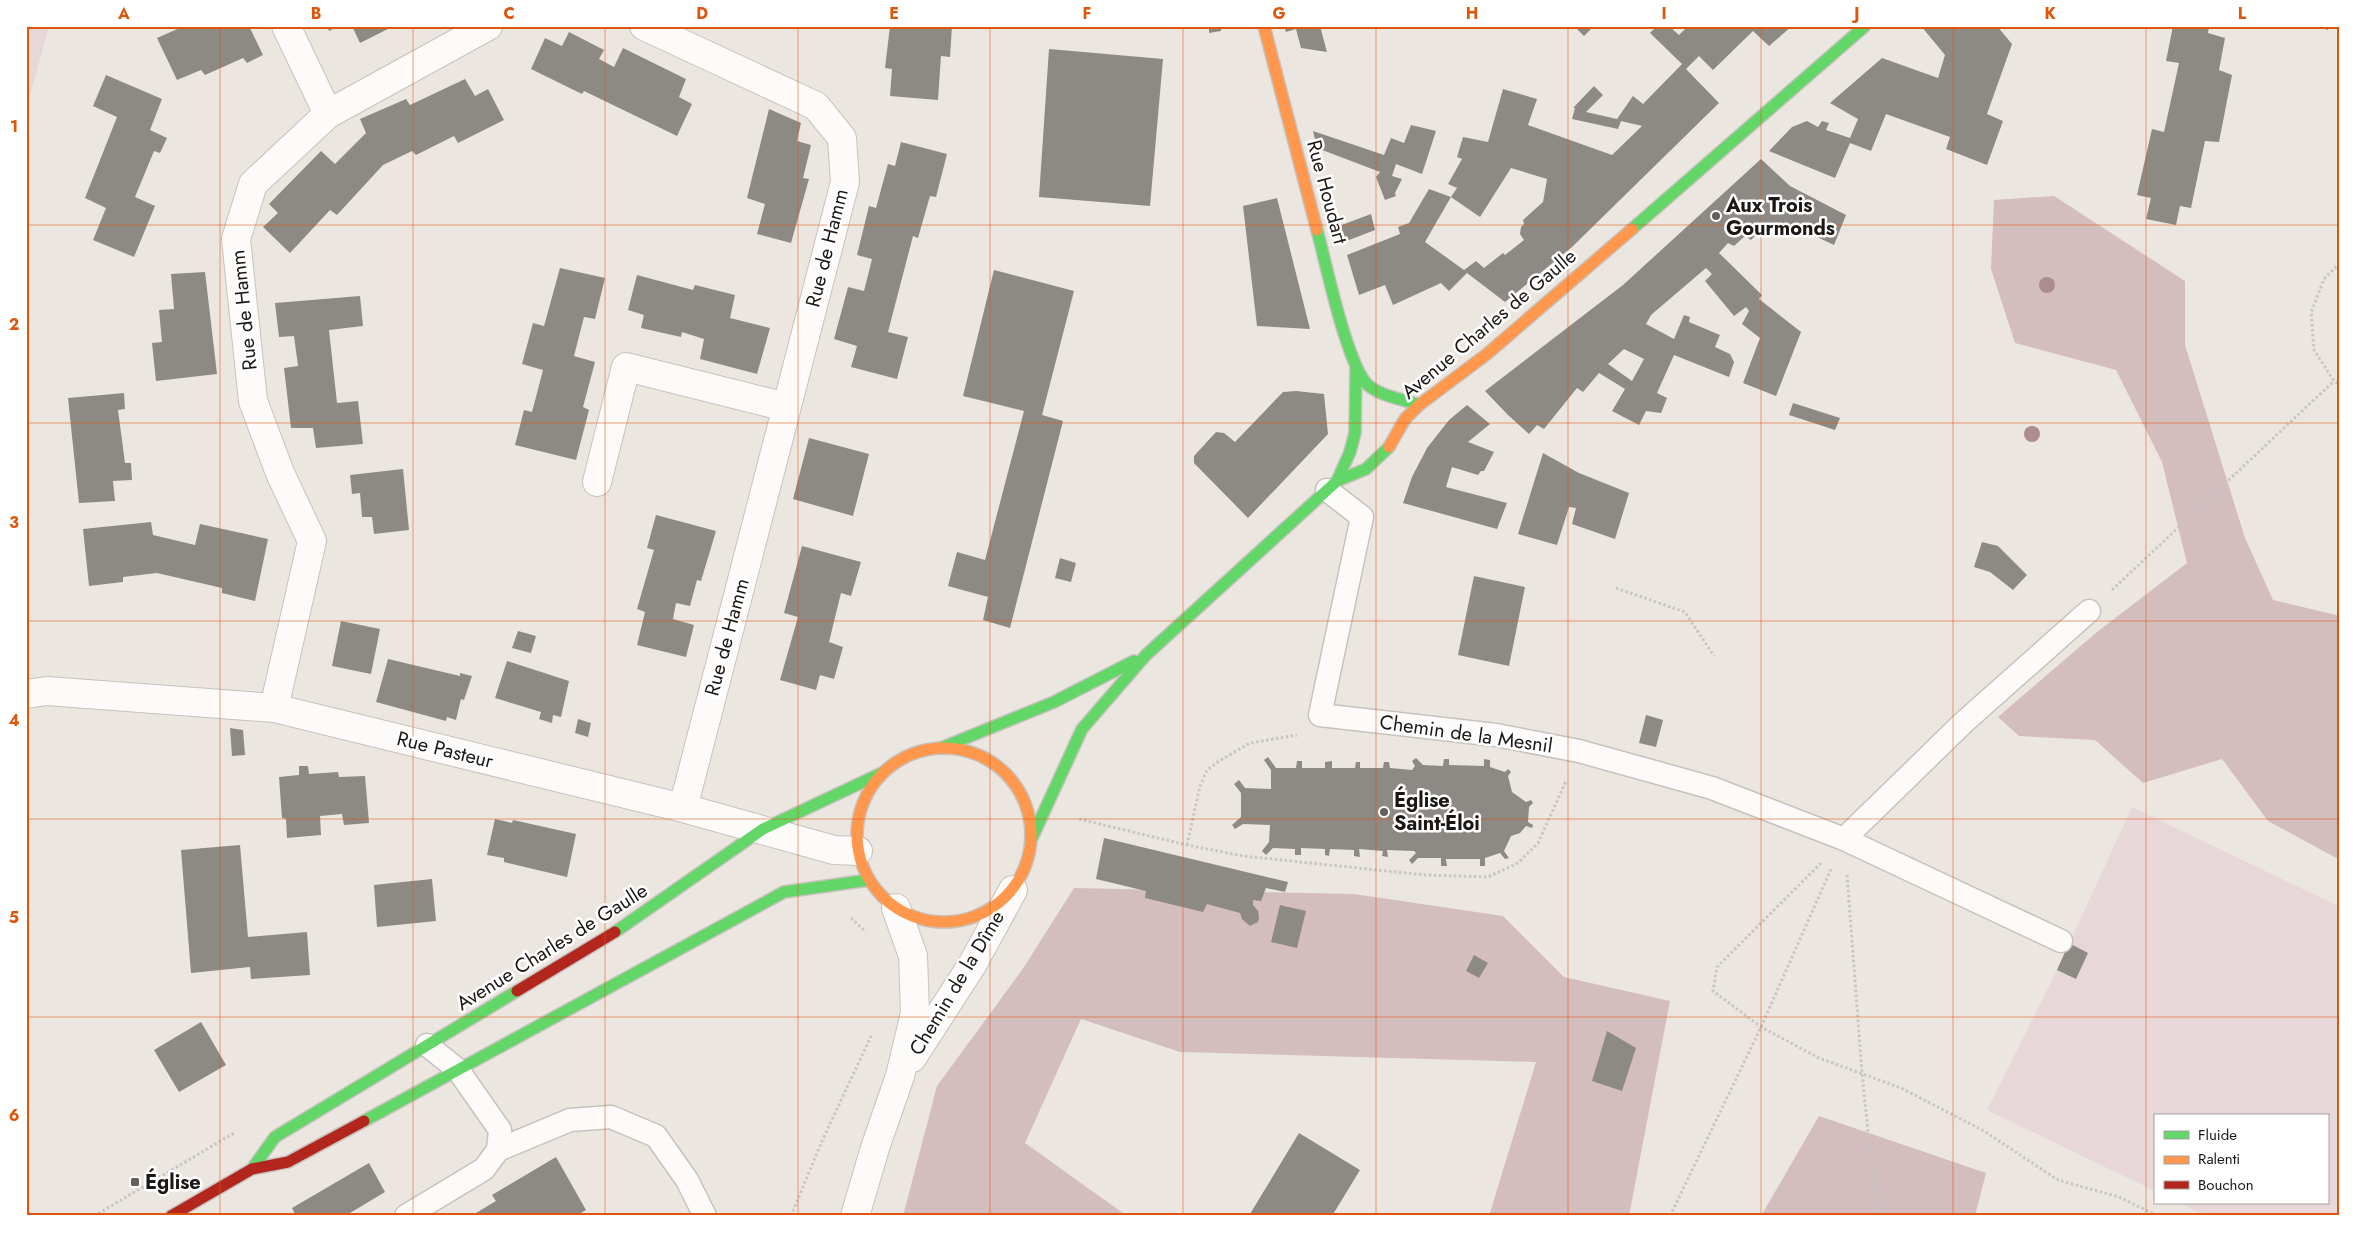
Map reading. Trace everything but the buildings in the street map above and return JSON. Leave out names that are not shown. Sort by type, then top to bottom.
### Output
[{"type":"street","points":[[286,26],[328,114]]},
{"type":"street","name":"Rue de Hamm","points":[[274,708],[312,541],[280,473],[254,401],[236,239],[253,184],[328,114],[488,26]]},
{"type":"street","name":"Rue de Hamm","points":[[644,26],[816,106],[842,138],[845,182],[682,808]]},
{"type":"street","name":"Rue Houdart","points":[[1264,26],[1343,328],[1356,367],[1368,384],[1381,392],[1419,405]]},
{"type":"street","name":"Avenue Charles de Gaulle","points":[[1031,840],[1082,728],[1146,655],[1332,485],[1366,469],[1389,447],[1406,419],[1419,405],[1487,354],[1865,26]]},
{"type":"street","points":[[597,482],[626,367],[786,407]]},
{"type":"street","name":"Rue Houdart","points":[[1332,485],[1350,452],[1355,433],[1356,367]]},
{"type":"street","name":"Avenue Charles de Gaulle","points":[[941,748],[1054,702],[1146,655]]},
{"type":"street","name":"Rue Pasteur","points":[[26,694],[47,691],[274,708],[682,808],[834,850],[858,851]]},
{"type":"street","points":[[941,748],[970,752],[996,765],[1016,785],[1028,811],[1031,840],[1026,866],[1013,890],[994,907],[970,918],[945,923],[919,919],[896,908],[868,880],[858,851],[857,822],[866,795],[884,772],[901,759],[920,751],[941,748]]},
{"type":"street","name":"Avenue Charles de Gaulle","points":[[252,1169],[274,1137],[632,922],[763,829],[884,772]]},
{"type":"street","name":"Avenue Charles de Gaulle","points":[[171,1216],[252,1169],[288,1162],[784,892],[868,880]]},
{"type":"street","name":"Chemin de la Dîme","points":[[900,1076],[972,966],[1013,890]]},
{"type":"street","name":"Chemin de la Dîme","points":[[856,1216],[875,1148],[900,1076],[915,1013],[913,956],[896,908]]},
{"type":"lane","points":[[1320,716],[1362,517],[1332,485]]},
{"type":"lane","points":[[1844,840],[1963,723],[2089,611]]},
{"type":"lane","name":"Chemin de la Mesnil","points":[[1320,716],[1496,735],[1579,751],[1712,788],[1844,840],[2061,941]]},
{"type":"lane","points":[[427,1045],[458,1070],[500,1130],[498,1150]]},
{"type":"lane","points":[[406,1216],[484,1168],[498,1150],[570,1120],[611,1117],[656,1136],[687,1180],[705,1216]]},
{"type":"path","points":[[2340,264],[2324,279],[2311,313],[2314,350],[2334,381],[2340,385]]},
{"type":"path","points":[[2089,611],[2334,381]]},
{"type":"path","points":[[1616,588],[1685,612],[1714,656]]},
{"type":"path","points":[[1187,845],[1200,786],[1207,770],[1219,760],[1250,743],[1297,736],[1320,716]]},
{"type":"path","points":[[1074,818],[1187,845],[1243,856],[1425,875],[1488,877],[1518,863],[1538,843],[1579,751]]},
{"type":"path","points":[[1670,1216],[1761,1027],[1844,840]]},
{"type":"path","points":[[1844,840],[1717,967],[1713,991],[1761,1027],[1819,1058],[1862,1072],[1901,1088],[1984,1131],[2058,1180],[2119,1197],[2158,1216]]},
{"type":"path","points":[[1844,840],[1862,1072],[1877,1216]]},
{"type":"shaded area","points":[[26,26],[49,26],[26,110]]},
{"type":"shaded area","points":[[2054,196],[2185,281],[2185,345],[2245,538],[2273,600],[2340,616],[2340,860],[2268,821],[2222,759],[2143,783],[2095,740],[2019,736],[1998,717],[2097,632],[2187,563],[2162,462],[2116,370],[2015,343],[1991,269],[1994,200]]},
{"type":"shaded area","points":[[2132,807],[2340,907],[2340,1216],[2205,1216],[2181,1204],[2328,1204],[2328,1114],[2154,1114],[2154,1191],[1987,1110],[2057,970]]},
{"type":"shaded area","points":[[1074,888],[1354,894],[1503,916],[1564,977],[1670,1001],[1629,1216],[1489,1216],[1536,1062],[1180,1052],[1081,1019],[1025,1143],[1127,1216],[903,1216],[937,1086],[1022,970]]},
{"type":"shaded area","points":[[1819,1116],[1986,1173],[1975,1216],[1761,1216]]},
{"type":"traffic: fast","points":[[1632,229],[1865,26]]},
{"type":"traffic: fast","points":[[1317,230],[1345,337],[1361,375],[1369,386],[1375,390],[1419,405]]},
{"type":"traffic: fast","points":[[1337,481],[1350,452],[1355,433],[1356,367]]},
{"type":"traffic: fast","points":[[1031,840],[1082,729],[1146,655],[1337,481],[1366,469],[1389,447]]},
{"type":"traffic: fast","points":[[941,748],[1054,702],[1134,661]]},
{"type":"traffic: fast","points":[[615,932],[763,829],[884,772]]},
{"type":"traffic: fast","points":[[364,1121],[784,892],[869,880]]},
{"type":"traffic: fast","points":[[252,1169],[275,1137],[517,991]]},
{"type":"traffic: slow","points":[[1264,26],[1317,230]]},
{"type":"traffic: slow","points":[[1389,447],[1405,419],[1419,405],[1487,354],[1632,229]]},
{"type":"traffic: slow","points":[[944,748],[961,750],[985,758],[1011,780],[1021,794],[1027,810],[1031,835],[1029,852],[1021,876],[999,902],[985,912],[969,918],[944,922],[927,920],[903,912],[877,890],[867,876],[861,860],[857,835],[859,818],[867,794],[889,768],[903,758],[919,752],[944,748]]},
{"type":"traffic: jam","points":[[517,991],[615,932]]},
{"type":"traffic: jam","points":[[171,1216],[252,1169],[288,1162],[364,1121]]},
{"type":"place","name":"Aux Trois Gourmonds","points":[[1716,216]]},
{"type":"place","name":"Église Saint-Éloi","points":[[1384,812]]},
{"type":"place","name":"Église","points":[[135,1182]]}]
